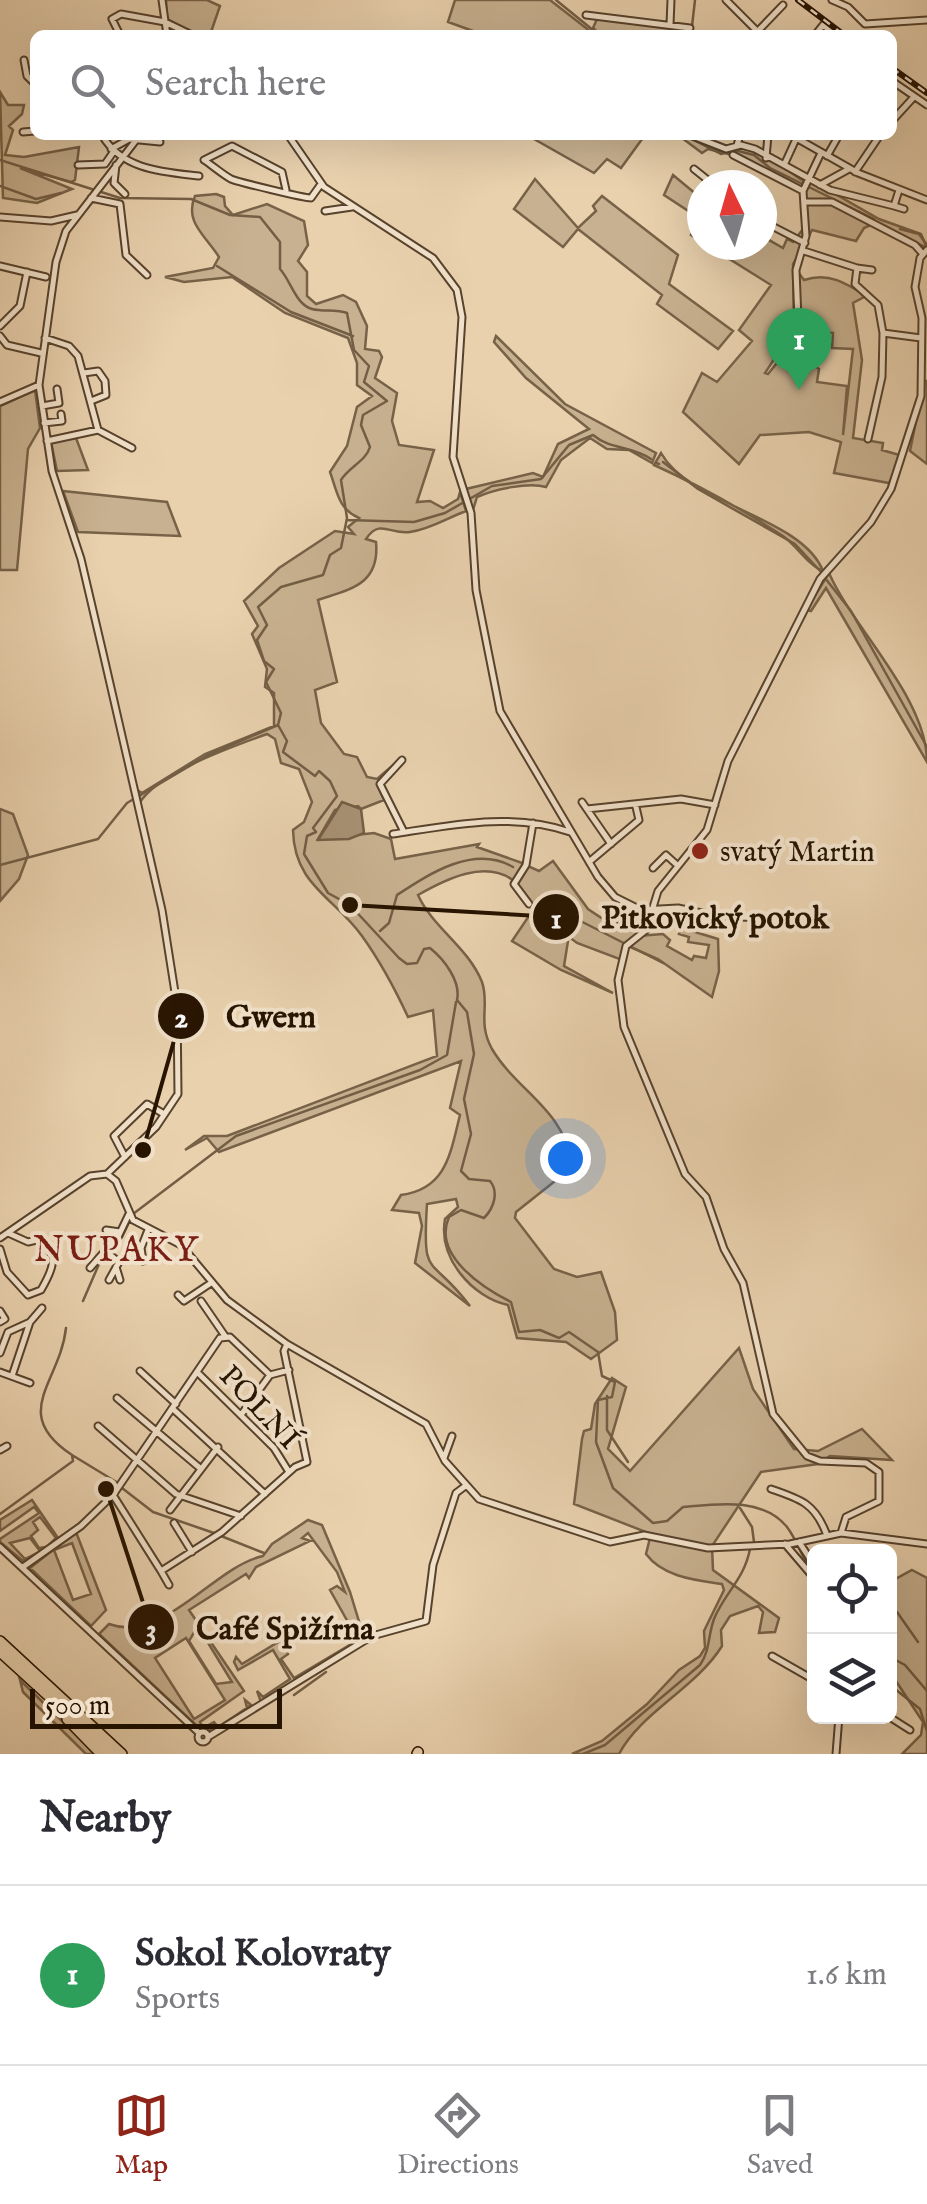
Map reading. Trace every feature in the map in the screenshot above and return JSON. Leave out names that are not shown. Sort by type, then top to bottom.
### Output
[{"type":"highway","points":[[0,1641],[122,1754]]},
{"type":"highway","points":[[0,1652],[112,1754]]},
{"type":"highway","points":[[43,1689],[100,1754]]},
{"type":"street","points":[[162,0],[166,30]]},
{"type":"street","points":[[670,25],[671,0]]},
{"type":"street","points":[[726,0],[756,30]]},
{"type":"street","points":[[832,0],[850,4],[864,24],[927,20]]},
{"type":"street","points":[[762,30],[783,6]]},
{"type":"street","points":[[117,30],[112,23],[117,15],[165,22],[182,30]]},
{"type":"street","points":[[594,22],[586,15],[690,28]]},
{"type":"street","points":[[24,60],[30,79]]},
{"type":"street","points":[[897,85],[927,105]]},
{"type":"street","points":[[897,115],[914,96]]},
{"type":"street","points":[[23,132],[30,131]]},
{"type":"street","points":[[105,140],[122,157],[152,171],[199,176]]},
{"type":"street","points":[[78,166],[105,164],[112,150],[132,140]]},
{"type":"street","points":[[0,1238],[90,1176],[107,1174],[164,1114],[178,1094],[181,1078],[177,1005],[162,910],[88,585],[46,441],[39,384],[56,262],[77,214],[136,140]]},
{"type":"street","points":[[151,140],[160,142]]},
{"type":"street","points":[[291,140],[321,184],[442,265],[460,298],[460,404],[452,449],[468,502],[476,590],[500,711],[589,862],[615,897],[650,911],[678,908],[716,916],[808,920]]},
{"type":"street","points":[[703,140],[726,149],[737,145],[755,148],[766,158],[785,164],[806,184]]},
{"type":"street","points":[[737,145],[738,140]]},
{"type":"street","points":[[766,158],[768,140]]},
{"type":"street","points":[[785,164],[793,140]]},
{"type":"street","points":[[799,140],[852,170],[927,200]]},
{"type":"street","points":[[814,360],[800,348],[796,328],[796,270],[804,247],[806,184],[835,140]]},
{"type":"street","points":[[820,186],[852,170],[876,140]]},
{"type":"street","points":[[286,190],[282,172],[232,146],[204,160],[234,180],[311,198],[321,184]]},
{"type":"street","points":[[733,154],[806,184],[904,209]]},
{"type":"street","points":[[116,165],[114,183],[124,194]]},
{"type":"street","points":[[894,206],[899,190]]},
{"type":"street","points":[[93,194],[120,204],[126,254],[147,275]]},
{"type":"street","points":[[805,202],[832,202],[924,251],[915,287],[921,338],[916,422],[891,489],[870,522],[822,576],[728,761],[707,830],[676,864],[650,911],[646,930],[626,946],[618,980],[620,1014],[685,1174],[706,1197],[724,1249],[743,1284],[773,1414],[808,1456],[820,1461],[866,1463],[879,1472],[879,1501],[846,1517],[840,1534]]},
{"type":"street","points":[[325,210],[352,208]]},
{"type":"street","points":[[0,217],[51,221],[77,214]]},
{"type":"street","points":[[777,230],[804,247],[856,268],[872,270]]},
{"type":"street","points":[[0,266],[46,277]]},
{"type":"street","points":[[856,268],[854,284],[878,304],[882,333],[882,376],[868,440]]},
{"type":"street","points":[[0,326],[20,306],[27,272]]},
{"type":"street","points":[[882,333],[921,338]]},
{"type":"street","points":[[0,336],[7,346],[41,354]]},
{"type":"street","points":[[45,338],[75,350],[98,430]]},
{"type":"street","points":[[84,374],[98,371],[105,382],[106,395],[91,400]]},
{"type":"street","points":[[0,402],[39,384]]},
{"type":"street","points":[[42,406],[59,403],[57,388]]},
{"type":"street","points":[[44,424],[62,420],[61,414]]},
{"type":"street","points":[[46,441],[98,430],[132,448]]},
{"type":"street","points":[[402,760],[380,784],[404,832]]},
{"type":"street","points":[[610,844],[585,806],[636,807],[682,799],[715,805]]},
{"type":"street","points":[[589,862],[638,820],[636,807]]},
{"type":"street","points":[[393,834],[490,821],[533,823],[570,832]]},
{"type":"street","points":[[529,904],[514,884],[526,865],[533,823]]},
{"type":"street","points":[[654,868],[666,855],[676,864]]},
{"type":"street","points":[[124,1156],[114,1136],[148,1104],[164,1114]]},
{"type":"street","points":[[107,1174],[116,1181],[130,1217],[180,1246],[211,1283],[290,1346],[409,1412],[429,1428],[445,1461],[479,1499],[602,1541],[650,1536],[708,1548],[793,1543],[823,1533],[927,1544]]},
{"type":"street","points":[[90,1268],[107,1253],[130,1217]]},
{"type":"street","points":[[106,1230],[120,1232]]},
{"type":"street","points":[[144,1262],[141,1248],[148,1230]]},
{"type":"street","points":[[0,1249],[6,1272],[28,1295],[42,1290],[54,1268],[51,1248],[41,1239],[28,1242],[8,1233]]},
{"type":"street","points":[[109,1280],[117,1264],[141,1248]]},
{"type":"street","points":[[107,1253],[117,1264],[120,1280]]},
{"type":"street","points":[[178,1295],[184,1301],[211,1283]]},
{"type":"street","points":[[201,1301],[224,1336],[270,1376]]},
{"type":"street","points":[[12,1376],[30,1322],[42,1308]]},
{"type":"street","points":[[0,1311],[5,1319],[0,1322]]},
{"type":"street","points":[[0,1353],[8,1332],[30,1322]]},
{"type":"street","points":[[22,1567],[74,1530],[113,1495],[212,1346],[224,1336]]},
{"type":"street","points":[[161,1571],[222,1532],[288,1472],[307,1462],[290,1370],[290,1346]]},
{"type":"street","points":[[241,1416],[270,1376],[290,1370]]},
{"type":"street","points":[[140,1371],[266,1494]]},
{"type":"street","points":[[0,1372],[30,1383]]},
{"type":"street","name":"POLNÍ","points":[[197,1372],[274,1448],[288,1472]]},
{"type":"street","points":[[117,1398],[201,1470]]},
{"type":"street","points":[[98,1426],[182,1495],[241,1516]]},
{"type":"street","points":[[445,1461],[444,1449],[452,1436]]},
{"type":"street","points":[[0,1450],[7,1446]]},
{"type":"street","points":[[170,1510],[218,1447]]},
{"type":"street","points":[[0,1546],[199,1734],[208,1737],[372,1636],[426,1621],[433,1566],[456,1493],[464,1486]]},
{"type":"street","points":[[771,1489],[806,1500],[821,1516],[823,1533]]},
{"type":"street","points":[[113,1495],[169,1585]]},
{"type":"street","points":[[174,1523],[192,1552]]},
{"type":"street","points":[[793,1543],[807,1558]]},
{"type":"street","points":[[793,1543],[807,1566]]},
{"type":"street","points":[[772,1656],[807,1676]]},
{"type":"street","points":[[897,1722],[910,1730]]},
{"type":"street","points":[[836,1754],[838,1724]]},
{"type":"shaded area","points":[[166,0],[207,0],[220,6],[212,30],[189,30],[167,19]]},
{"type":"shaded area","points":[[455,0],[550,0],[589,30],[470,30],[448,22]]},
{"type":"shaded area","points":[[598,17],[670,28],[595,30]]},
{"type":"shaded area","points":[[0,92],[8,105],[24,105],[22,114],[9,126],[13,130],[5,155],[24,157],[79,147],[75,180],[71,182],[20,168],[72,189],[37,203],[3,198]]},
{"type":"shaded area","points":[[536,140],[641,140],[621,168],[607,159],[594,173]]},
{"type":"shaded area","points":[[685,140],[695,140],[716,150],[737,147],[756,151],[805,182],[801,191],[777,177],[777,170],[765,170],[745,158],[708,149],[702,153]]},
{"type":"shaded area","points":[[673,175],[687,187],[687,210],[664,195]]},
{"type":"shaded area","points":[[535,179],[578,228],[596,211],[593,206],[602,196],[678,255],[669,284],[733,331],[718,349],[657,304],[662,295],[578,229],[563,247],[514,209]]},
{"type":"shaded area","points":[[811,180],[879,219],[921,234],[927,248],[875,223],[864,228],[856,241],[812,230],[807,240],[805,190]]},
{"type":"shaded area","points":[[195,196],[224,197],[225,206],[233,215],[267,204],[304,221],[308,245],[298,261],[307,272],[307,296],[316,304],[343,295],[356,302],[367,326],[365,349],[379,351],[382,357],[375,378],[397,393],[392,421],[399,445],[434,450],[417,502],[430,501],[443,508],[458,499],[460,492],[466,511],[432,526],[403,532],[376,529],[366,539],[376,542],[376,556],[368,576],[351,588],[318,600],[337,682],[315,690],[321,723],[344,754],[357,757],[367,777],[377,779],[399,760],[378,786],[384,800],[361,809],[358,806],[335,810],[318,839],[374,833],[391,839],[395,859],[479,844],[477,847],[525,864],[514,881],[503,875],[479,872],[453,878],[418,895],[482,982],[485,1030],[492,1049],[549,1114],[566,1143],[571,1161],[555,1181],[516,1212],[515,1218],[554,1269],[577,1277],[601,1272],[615,1312],[617,1340],[591,1359],[566,1342],[517,1338],[508,1305],[482,1294],[460,1274],[444,1234],[445,1219],[458,1207],[456,1199],[427,1204],[426,1245],[432,1264],[470,1306],[415,1263],[422,1226],[419,1213],[392,1210],[401,1195],[428,1186],[444,1168],[460,1115],[450,1108],[461,1061],[219,1152],[207,1138],[185,1150],[204,1136],[227,1136],[437,1056],[433,1010],[408,1017],[362,936],[317,889],[300,864],[293,830],[304,822],[312,802],[299,769],[281,763],[275,739],[267,734],[178,771],[139,804],[137,790],[142,793],[205,754],[274,726],[274,693],[265,687],[267,669],[252,634],[258,626],[244,601],[279,568],[335,531],[354,534],[348,527],[359,518],[342,504],[330,472],[347,446],[357,407],[372,396],[357,385],[357,363],[348,338],[285,313],[232,277],[184,282],[165,277],[213,268],[219,257],[194,221],[192,205]]},
{"type":"shaded area","points":[[803,229],[802,249],[793,264],[794,329],[765,373],[793,343],[794,351],[819,369],[817,382],[847,386],[843,435],[853,349],[832,348],[833,333],[820,332],[819,341],[801,339],[798,272],[804,280],[829,278],[866,296],[853,303],[862,360],[853,438],[883,443],[882,450],[903,456],[889,483],[834,473],[841,442],[809,432],[760,435],[739,464],[683,412],[702,373],[717,382],[752,341],[739,330],[771,285],[731,260],[777,260],[777,245],[783,248],[787,239],[793,242]]},
{"type":"shaded area","points":[[496,336],[565,404],[656,453],[652,463],[629,450],[607,449],[590,438],[561,460],[546,487],[493,491],[477,497],[473,510],[466,489],[533,473],[543,477],[558,444],[589,429],[526,378],[494,342]]},
{"type":"shaded area","points":[[927,381],[927,464],[910,451]]},
{"type":"shaded area","points":[[35,390],[40,428],[28,449],[17,570],[0,570],[0,406]]},
{"type":"shaded area","points":[[76,438],[88,470],[57,471],[51,442]]},
{"type":"shaded area","points":[[661,453],[675,471],[693,484],[654,465]]},
{"type":"shaded area","points":[[63,491],[167,502],[180,536],[78,532]]},
{"type":"shaded area","points":[[731,504],[793,537],[823,571],[783,536]]},
{"type":"shaded area","points":[[829,573],[903,689],[924,738],[927,762],[826,588],[811,611],[806,610]]},
{"type":"shaded area","points":[[342,802],[361,809],[364,833],[349,839],[318,840]]},
{"type":"shaded area","points":[[0,809],[13,814],[28,855],[19,879],[0,901]]},
{"type":"shaded area","points":[[553,861],[588,909],[612,925],[631,918],[646,930],[631,938],[622,960],[577,943],[536,912],[568,941],[564,966],[613,993],[561,970],[512,941],[533,910],[516,885],[528,866],[539,871]]},
{"type":"shaded area","points":[[682,928],[718,939],[719,971],[712,997],[658,959],[628,946],[638,936],[663,934],[670,940],[667,946],[692,960],[694,956],[706,958],[709,945],[688,942],[689,937],[679,934]]},
{"type":"shaded area","points":[[739,1348],[753,1389],[794,1449],[818,1451],[862,1429],[892,1460],[830,1456],[818,1464],[761,1472],[712,1546],[713,1570],[779,1618],[775,1632],[759,1633],[763,1612],[758,1606],[730,1616],[721,1630],[722,1646],[711,1661],[640,1726],[619,1754],[572,1754],[602,1741],[647,1704],[679,1670],[700,1656],[705,1648],[704,1631],[724,1590],[722,1584],[680,1576],[653,1562],[646,1554],[651,1534],[574,1504],[582,1439],[584,1431],[591,1429],[595,1404],[612,1378],[626,1387],[608,1449],[630,1471]]},
{"type":"shaded area","points":[[32,1500],[58,1538],[49,1545],[56,1538],[40,1517],[33,1522],[38,1530],[31,1536],[39,1548],[46,1547],[40,1551],[30,1538],[10,1543],[25,1559],[37,1553],[23,1561],[0,1539],[39,1513],[34,1507],[0,1531],[0,1520]]},
{"type":"shaded area","points":[[308,1520],[322,1525],[364,1638],[261,1702],[257,1691],[263,1697],[290,1679],[273,1650],[238,1670],[236,1657],[242,1664],[278,1642],[275,1635],[279,1633],[288,1654],[281,1659],[294,1678],[358,1640],[330,1590],[337,1586],[345,1592],[337,1572],[308,1533],[302,1538],[310,1541],[256,1567],[249,1578],[246,1574],[189,1610],[244,1691],[200,1722],[203,1728],[99,1634],[109,1624],[129,1627],[169,1614],[226,1574],[263,1556],[272,1544]],"holes":[[[196,1629],[202,1633],[232,1682],[216,1684],[189,1641]],[[186,1638],[225,1700],[194,1719],[155,1658]]]},
{"type":"shaded area","points":[[76,1532],[106,1610],[91,1626],[30,1568]],"holes":[[[72,1543],[91,1594],[73,1600],[54,1550]]]},
{"type":"shaded area","points":[[912,1570],[927,1578],[927,1754],[902,1754],[921,1735],[923,1722],[897,1683],[897,1578]]},
{"type":"shaded area","points":[[20,1680],[96,1754],[86,1754],[23,1692]]},
{"type":"shaded area","points":[[238,1714],[213,1731],[203,1728],[214,1722],[218,1727]]},
{"type":"waterway","points":[[556,0],[593,30]]},
{"type":"waterway","points":[[692,30],[695,0]]},
{"type":"waterway","points":[[694,140],[721,154],[734,150],[754,155],[770,168],[874,219]]},
{"type":"waterway","points":[[0,160],[120,198],[191,199],[230,215],[260,217],[280,242],[280,269],[302,303],[312,309],[347,313],[354,350],[369,366],[364,382],[387,401],[363,415],[361,425],[370,447],[341,480],[347,518],[341,548],[330,555],[323,575],[281,587],[258,607],[267,625],[257,640],[264,661],[274,669],[266,682],[281,713],[278,725],[287,741],[283,752],[315,776],[319,771],[330,781],[337,796],[313,828],[316,832],[307,836],[304,854],[328,893],[350,905],[399,958],[407,964],[417,963],[424,949],[430,948],[451,972],[457,1000],[467,1012],[474,1054],[464,1099],[471,1134],[461,1171],[469,1179],[490,1181],[495,1195],[484,1218],[461,1210],[449,1217],[448,1244],[463,1268],[511,1302],[519,1332],[540,1330],[559,1338],[569,1332],[598,1352],[602,1376],[615,1382],[612,1397],[598,1400],[596,1442],[613,1488],[653,1523],[667,1521],[683,1507],[739,1505],[765,1511],[787,1527],[807,1564]]},
{"type":"waterway","points":[[0,186],[36,199],[61,193]]},
{"type":"waterway","points":[[900,229],[919,234],[927,245]]},
{"type":"waterway","points":[[217,266],[291,312],[353,336]]},
{"type":"waterway","points":[[347,520],[414,522],[445,513],[492,486],[541,479],[569,445],[593,435],[651,459]]},
{"type":"waterway","points":[[663,462],[698,489],[795,544],[822,573]]},
{"type":"waterway","points":[[825,578],[851,611],[927,747]]},
{"type":"waterway","points":[[0,865],[98,839],[127,803],[208,755],[278,725]]},
{"type":"waterway","points":[[380,931],[389,923],[397,895],[437,871],[483,859],[513,867]]},
{"type":"waterway","points":[[553,907],[663,963]]},
{"type":"waterway","points":[[83,1301],[99,1264],[122,1237],[133,1214],[236,1136],[420,1070],[447,1055],[456,1002]]},
{"type":"waterway","points":[[0,1514],[73,1461],[72,1455],[53,1440],[41,1411],[66,1328]]},
{"type":"waterway","points":[[607,1396],[607,1430],[628,1462]]},
{"type":"waterway","points":[[72,1455],[118,1483]]},
{"type":"waterway","points":[[122,1488],[153,1512],[214,1533]]},
{"type":"waterway","points":[[740,1508],[752,1527],[754,1542]]},
{"type":"waterway","points":[[221,1536],[264,1553]]},
{"type":"waterway","points":[[583,1754],[605,1745],[700,1665],[714,1619],[750,1549]]},
{"type":"waterway","points":[[897,1612],[918,1642]]},
{"type":"waterway","points":[[897,1661],[927,1691]]},
{"type":"waterway","points":[[294,1695],[326,1672]]},
{"type":"waterway","points":[[897,1691],[920,1709],[927,1731]]},
{"type":"railway","points":[[798,0],[837,30]]},
{"type":"railway","points":[[897,72],[927,93]]},
{"type":"place","name":"Sokol Kolovraty","points":[[799,390]]},
{"type":"place","name":"svatý Martin","points":[[700,851]]},
{"type":"place","name":"Pitkovický potok","points":[[350,905]]},
{"type":"place","name":"Gwern","points":[[143,1150]]},
{"type":"place","name":"Café Spižírna","points":[[106,1489]]},
{"type":"district","name":"NUPAKY","points":[[117,1249]]}]
